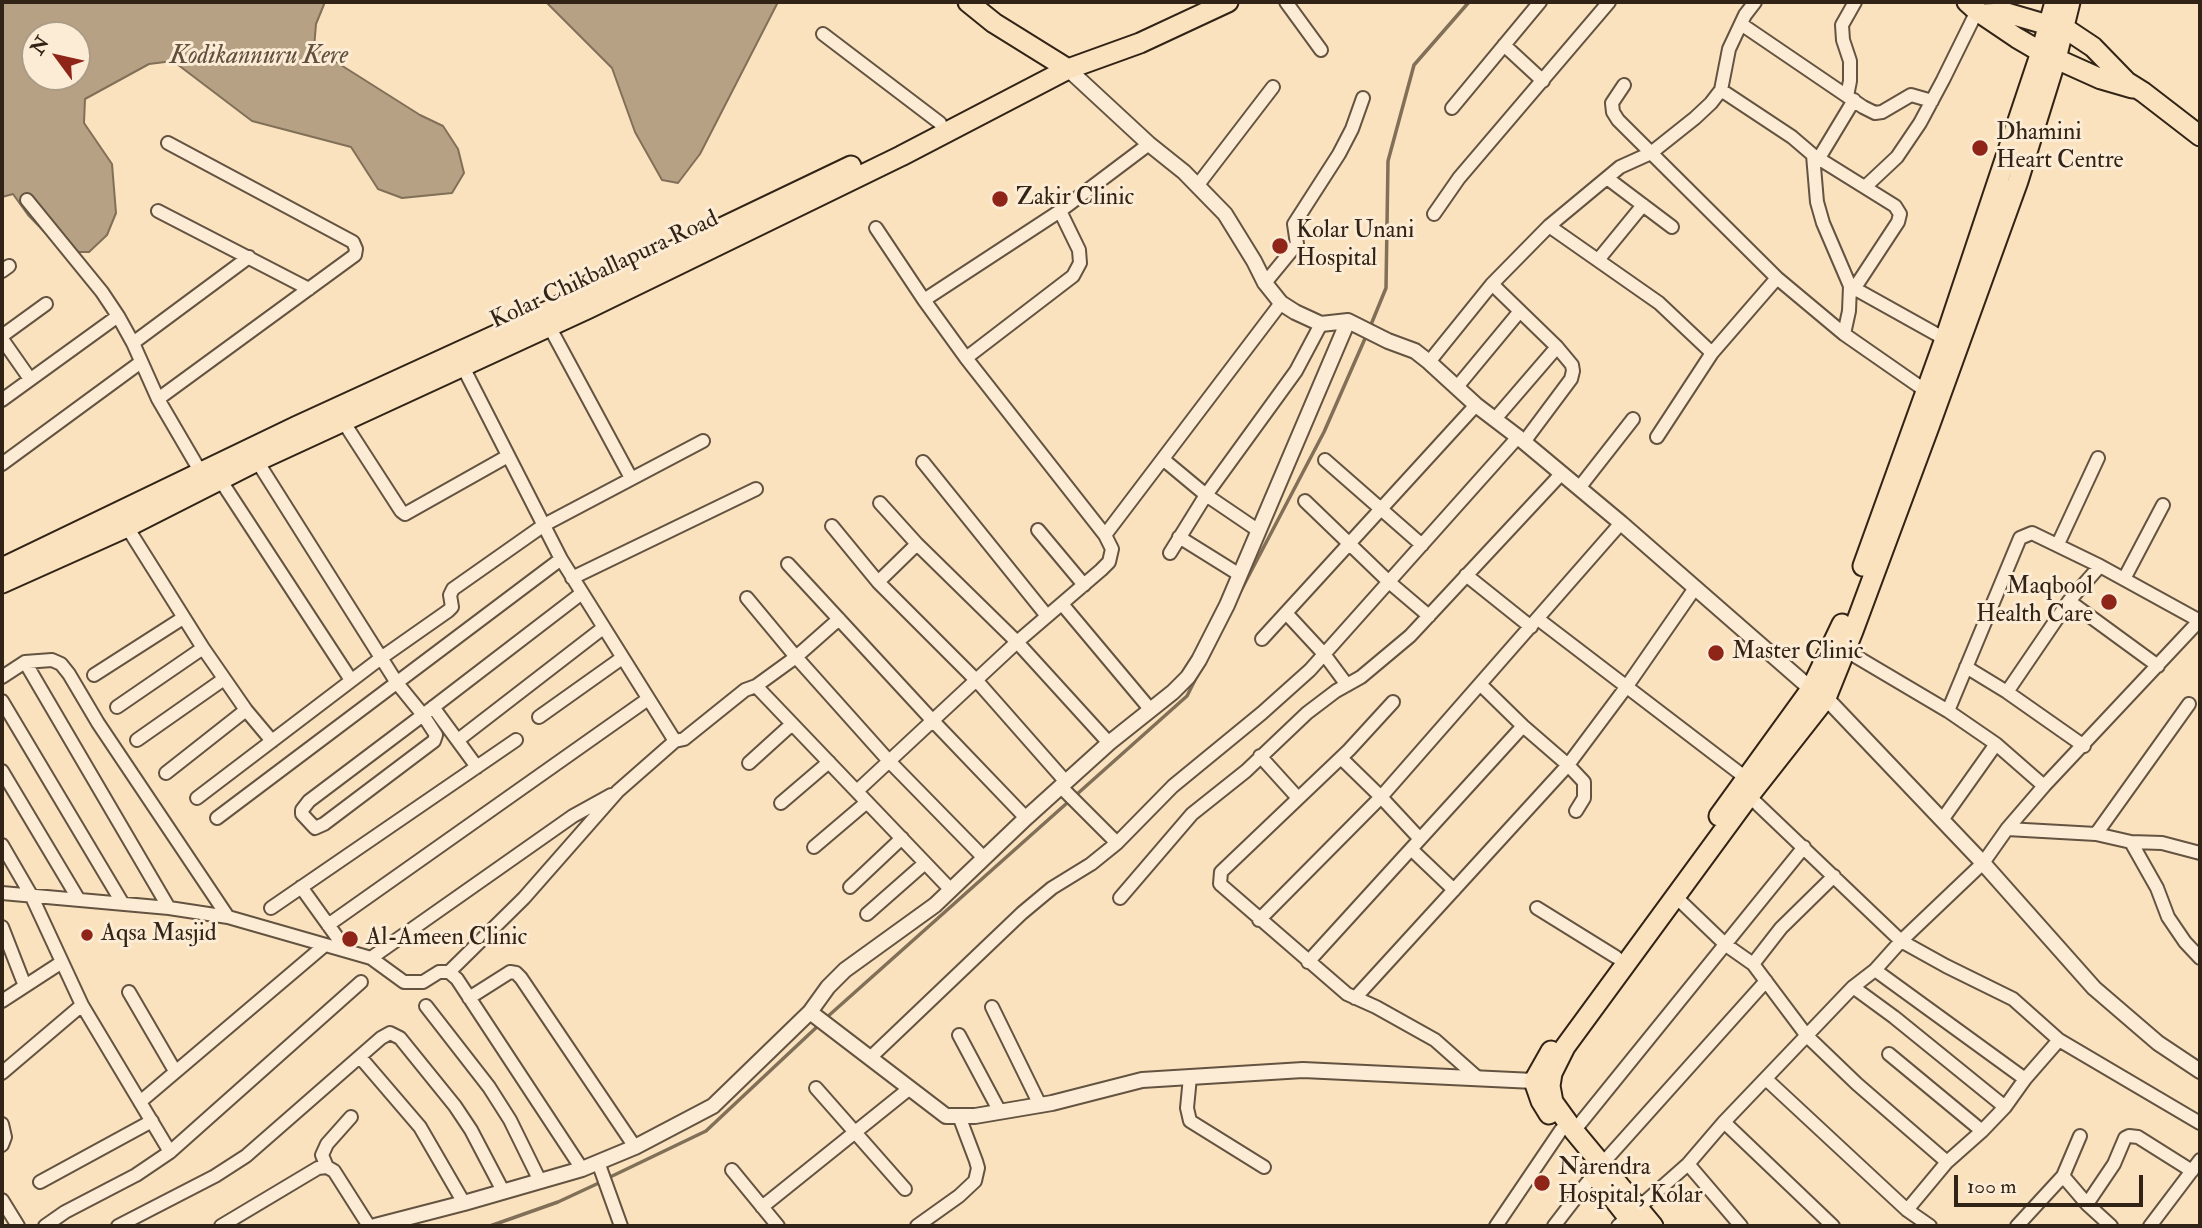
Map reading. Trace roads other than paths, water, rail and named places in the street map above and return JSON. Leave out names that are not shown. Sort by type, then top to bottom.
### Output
[{"type":"main road","points":[[968,2],[994,23],[1062,65],[1200,2]]},
{"type":"main road","name":"Kolar Chikballapura Road","points":[[2,583],[127,527],[210,480],[531,319],[1062,65],[1140,43],[1228,2]]},
{"type":"main road","points":[[1653,1226],[1630,1219],[1598,1169],[1541,1101],[1534,1082],[1560,1034],[1818,693],[1845,650],[2013,193],[2044,94],[2055,26],[2055,2],[2007,13]]},
{"type":"main road","points":[[2055,26],[2071,2]]},
{"type":"main road","points":[[2071,2],[2084,37],[2093,47],[2127,82],[2200,136]]},
{"type":"main road","points":[[1975,9],[2007,13],[2055,26],[2093,47]]},
{"type":"main road","points":[[1975,9],[2017,38],[2049,55],[2101,79],[2143,92]]},
{"type":"main road","points":[[1818,693],[2049,55]]},
{"type":"main road","name":"Kolar Chikballapura Road","points":[[2,568],[257,461],[340,415],[463,367],[901,156],[1062,65]]},
{"type":"main road","points":[[2044,94],[2058,75],[2084,71]]},
{"type":"main road","points":[[1567,1131],[1553,1102],[1550,1086],[1552,1073],[1565,1047],[1676,897],[1748,787]]},
{"type":"street","points":[[1286,2],[1321,51]]},
{"type":"street","points":[[1452,108],[1540,2]]},
{"type":"street","points":[[1434,214],[1459,178],[1609,2]]},
{"type":"street","points":[[1429,362],[1492,284],[1549,226],[1620,167],[1651,153],[1695,118],[1721,90],[1729,50],[1755,2]]},
{"type":"street","points":[[1855,2],[1842,24],[1843,40],[1850,61],[1850,98],[1816,156],[1817,202],[1852,287],[1945,339]]},
{"type":"street","points":[[1865,187],[1897,157],[1931,101],[1975,9]]},
{"type":"street","points":[[1741,24],[1875,113],[1882,112],[1911,95],[1931,101]]},
{"type":"street","points":[[823,34],[940,123]]},
{"type":"street","points":[[1504,45],[1543,81]]},
{"type":"street","points":[[1062,65],[1184,172],[1225,214],[1265,283],[1281,303],[1294,313],[1321,324],[1352,323],[1415,351],[1429,362],[1475,405],[1621,523],[1818,693],[1983,863],[2094,988],[2158,1043],[2200,1072]]},
{"type":"street","points":[[1624,85],[1612,103],[1618,120],[1777,278],[1844,334],[1926,391]]},
{"type":"street","points":[[1198,186],[1273,87]]},
{"type":"street","points":[[1721,90],[1792,136],[1816,156],[1895,206],[1899,214],[1898,222],[1852,287],[1844,334]]},
{"type":"street","points":[[1265,283],[1297,244],[1294,224],[1339,155],[1363,98]]},
{"type":"street","points":[[158,399],[355,256],[356,248],[353,242],[168,143]]},
{"type":"street","points":[[924,300],[1060,211],[1149,144]]},
{"type":"street","points":[[1607,178],[1672,227]]},
{"type":"street","points":[[27,200],[102,292],[133,343],[158,399],[210,480],[351,680]]},
{"type":"street","points":[[1598,260],[1643,205]]},
{"type":"street","points":[[158,211],[309,289]]},
{"type":"street","points":[[966,358],[1073,276],[1080,263],[1079,250],[1060,211]]},
{"type":"street","points":[[1549,226],[1659,303],[1712,353]]},
{"type":"street","points":[[856,791],[1017,642],[1109,562],[1112,549],[1105,535],[966,358],[876,228]]},
{"type":"street","points":[[133,343],[248,257]]},
{"type":"street","points":[[1657,438],[1712,353],[1777,278]]},
{"type":"street","points":[[871,1057],[1022,913],[1052,888],[1091,864],[1117,843],[1173,786],[1310,670],[1521,440],[1571,379],[1572,365],[1492,284]]},
{"type":"street","points":[[1105,535],[1281,303]]},
{"type":"street","points":[[30,379],[2,338],[46,304]]},
{"type":"street","points":[[1457,387],[1520,311]]},
{"type":"street","points":[[2,400],[118,316]]},
{"type":"street","points":[[375,1226],[582,1169],[600,1167],[713,1106],[814,1015],[828,987],[845,970],[935,905],[1026,818],[1065,788],[1109,743],[1173,692],[1194,668],[1227,605],[1352,323]]},
{"type":"street","points":[[1170,553],[1206,495],[1296,371],[1321,324]]},
{"type":"street","points":[[549,326],[631,478]]},
{"type":"street","points":[[1495,419],[1557,347]]},
{"type":"street","points":[[2,464],[141,362]]},
{"type":"street","points":[[463,367],[561,559],[675,741]]},
{"type":"street","points":[[1262,639],[1475,405]]},
{"type":"street","points":[[340,415],[405,514],[508,456]]},
{"type":"street","points":[[1579,488],[1633,419]]},
{"type":"street","points":[[197,798],[381,657],[449,611],[452,607],[450,595],[453,589],[544,525],[703,441]]},
{"type":"street","points":[[2058,544],[2098,458]]},
{"type":"street","points":[[1164,460],[1206,495],[1259,531]]},
{"type":"street","points":[[1325,460],[1422,545]]},
{"type":"street","points":[[257,461],[397,683],[457,740],[477,767]]},
{"type":"street","points":[[923,463],[1047,616]]},
{"type":"street","points":[[1121,898],[1192,814],[1246,771],[1307,713],[1387,656],[1429,616],[1562,474]]},
{"type":"street","points":[[572,578],[756,489]]},
{"type":"street","points":[[1305,501],[1389,582],[1429,616]]},
{"type":"street","points":[[880,503],[917,544],[1017,642],[1109,743]]},
{"type":"street","points":[[2124,579],[2163,505]]},
{"type":"street","points":[[1259,920],[1381,797],[1621,523]]},
{"type":"street","points":[[832,526],[878,582],[977,681],[1065,788],[1117,843]]},
{"type":"street","points":[[127,527],[224,679],[272,741]]},
{"type":"street","points":[[1038,530],[1084,585]]},
{"type":"street","points":[[1630,1219],[1688,1164],[1724,1122],[1853,987],[1875,970],[1901,941],[1983,863],[2007,829],[2045,786],[2200,621],[2058,544],[2032,533],[2020,538],[1948,711]]},
{"type":"street","points":[[1179,537],[1240,575]]},
{"type":"street","points":[[878,582],[917,544]]},
{"type":"street","points":[[217,818],[561,559]]},
{"type":"street","points":[[788,564],[1026,818]]},
{"type":"street","points":[[2007,692],[2069,601],[2100,566]]},
{"type":"street","points":[[1466,575],[1626,686],[1748,787],[1804,847],[1901,941],[2013,999],[2059,1040],[2200,1123]]},
{"type":"street","points":[[1355,998],[1568,765],[1695,587]]},
{"type":"street","points":[[428,711],[436,738],[324,824],[313,827],[302,814],[309,801],[582,593]]},
{"type":"street","points":[[747,598],[889,761],[984,858]]},
{"type":"street","points":[[2069,601],[2158,666]]},
{"type":"street","points":[[1062,604],[1150,709]]},
{"type":"street","points":[[1286,613],[1324,654],[1347,685]]},
{"type":"street","points":[[94,675],[183,618]]},
{"type":"street","points":[[449,972],[524,898],[618,791],[675,741],[684,739],[745,690],[756,686],[796,657],[839,618]]},
{"type":"street","points":[[457,740],[603,628]]},
{"type":"street","points":[[117,707],[203,648]]},
{"type":"street","points":[[1845,650],[1948,711],[1996,744],[2045,786]]},
{"type":"street","points":[[539,717],[622,658]]},
{"type":"street","points":[[2,677],[25,662],[52,660],[61,663],[228,917]]},
{"type":"street","points":[[25,662],[169,908]]},
{"type":"street","points":[[1966,667],[2084,746]]},
{"type":"street","points":[[137,740],[224,679]]},
{"type":"street","points":[[1481,685],[1584,782],[1584,798],[1576,811]]},
{"type":"street","points":[[756,686],[951,890]]},
{"type":"street","points":[[328,925],[648,699]]},
{"type":"street","points":[[2,701],[123,904]]},
{"type":"street","points":[[1393,702],[1340,758],[1221,873],[1220,884],[1348,995],[1376,1007],[1435,1040],[1479,1079]]},
{"type":"street","points":[[2096,834],[2189,705]]},
{"type":"street","points":[[166,773],[246,710]]},
{"type":"street","points":[[748,763],[792,724]]},
{"type":"street","points":[[1308,962],[1523,726]]},
{"type":"street","points":[[271,908],[516,740]]},
{"type":"street","points":[[1942,820],[1996,744]]},
{"type":"street","points":[[1260,756],[1298,799]]},
{"type":"street","points":[[1340,758],[1381,797],[1415,844],[1454,890]]},
{"type":"street","points":[[781,803],[829,762]]},
{"type":"street","points":[[2,771],[79,900]]},
{"type":"street","points":[[371,958],[573,816],[618,791]]},
{"type":"street","points":[[814,847],[867,802]]},
{"type":"street","points":[[2007,829],[2096,834],[2131,842],[2162,843],[2200,853]]},
{"type":"street","points":[[850,887],[902,838]]},
{"type":"street","points":[[2131,842],[2157,888],[2168,917],[2200,958]]},
{"type":"street","points":[[2,845],[31,895],[82,1005],[170,1152]]},
{"type":"street","points":[[1496,1226],[1567,1131],[1726,946],[1804,847]]},
{"type":"street","points":[[866,914],[925,863]]},
{"type":"street","points":[[1752,964],[1781,928],[1834,876]]},
{"type":"street","points":[[301,887],[347,951]]},
{"type":"street","points":[[2,893],[169,908],[228,917],[371,958],[404,982],[424,982],[439,972],[449,972],[457,979],[582,1169]]},
{"type":"street","points":[[1676,897],[1726,946],[1752,964],[1807,1036],[1947,1162]]},
{"type":"street","points":[[1537,908],[1616,957]]},
{"type":"street","points":[[2,927],[25,986]]},
{"type":"street","points":[[140,1102],[325,945]]},
{"type":"street","points":[[2,1002],[62,962]]},
{"type":"street","points":[[1875,970],[2025,1079]]},
{"type":"street","points":[[469,998],[510,972],[522,978],[635,1147]]},
{"type":"street","points":[[1554,1226],[1598,1169],[1766,981]]},
{"type":"street","points":[[45,1226],[65,1212],[136,1175],[170,1152],[361,982]]},
{"type":"street","points":[[1853,987],[2005,1107]]},
{"type":"street","points":[[129,992],[175,1071]]},
{"type":"street","points":[[2,1073],[82,1005]]},
{"type":"street","points":[[426,1006],[489,1087],[510,1120],[540,1181]]},
{"type":"street","points":[[992,1007],[1040,1105]]},
{"type":"street","points":[[814,1015],[946,1116],[975,1116],[1040,1105],[1142,1080],[1303,1070],[1534,1082]]},
{"type":"street","points":[[118,1226],[215,1176],[246,1156],[390,1033],[400,1038],[463,1117],[503,1191]]},
{"type":"street","points":[[959,1035],[1000,1112]]},
{"type":"street","points":[[1907,1210],[1947,1162],[2005,1107],[2059,1040]]},
{"type":"street","points":[[1889,1054],[1982,1131]]},
{"type":"street","points":[[360,1057],[420,1127],[464,1203]]},
{"type":"street","points":[[1189,1077],[1187,1108],[1190,1121],[1264,1167]]},
{"type":"street","points":[[1766,1079],[1920,1224]]},
{"type":"street","points":[[816,1088],[905,1189]]},
{"type":"street","points":[[762,1207],[910,1088]]},
{"type":"street","points":[[327,1167],[322,1155],[327,1144],[351,1116]]},
{"type":"street","points":[[917,1226],[975,1181],[978,1168],[959,1116]]},
{"type":"street","points":[[40,1182],[152,1121]]},
{"type":"street","points":[[1724,1122],[1833,1226]]},
{"type":"street","points":[[2,1125],[5,1137],[2,1145]]},
{"type":"street","points":[[2017,1226],[2063,1176],[2080,1136]]},
{"type":"street","points":[[2087,1204],[2114,1164],[2125,1138],[2138,1137],[2196,1166],[2150,1226]]},
{"type":"street","points":[[1688,1164],[1741,1226]]},
{"type":"street","points":[[221,1226],[318,1168],[327,1167],[334,1171],[369,1226]]},
{"type":"street","points":[[600,1167],[621,1226]]},
{"type":"street","points":[[732,1170],[778,1226]]},
{"type":"street","points":[[2063,1176],[2111,1226]]},
{"type":"street","points":[[2,1200],[19,1226]]},
{"type":"water","name":"Kodikannuru Kere","points":[[2,2],[325,2],[316,24],[314,48],[420,115],[443,126],[458,149],[464,173],[452,193],[402,198],[378,189],[351,147],[252,121],[173,61],[149,64],[85,99],[84,123],[112,164],[116,213],[107,235],[89,252],[64,252],[28,215],[13,194],[2,197]]},
{"type":"water","points":[[546,2],[778,2],[700,154],[678,183],[662,180],[635,132],[612,68]]},
{"type":"waterway","points":[[1370,327],[1386,288],[1388,161],[1414,65],[1469,2]]},
{"type":"waterway","points":[[1236,600],[1324,432],[1367,334]]},
{"type":"waterway","points":[[826,1018],[1187,696],[1199,672]]},
{"type":"waterway","points":[[608,1178],[706,1131],[820,1024]]},
{"type":"waterway","points":[[490,1226],[558,1202],[601,1182]]},
{"type":"place","name":"Dhamini Heart Centre","points":[[1980,148]]},
{"type":"place","name":"Zakir Clinic","points":[[1000,199]]},
{"type":"place","name":"Kolar Unani Hospital","points":[[1280,246]]},
{"type":"place","name":"Maqbool Health Care","points":[[2109,602]]},
{"type":"place","name":"Master Clinic","points":[[1716,653]]},
{"type":"place","name":"Aqsa Masjid","points":[[87,935]]},
{"type":"place","name":"Al-Ameen Clinic","points":[[350,939]]},
{"type":"place","name":"Narendra Hospital, Kolar","points":[[1542,1183]]}]
